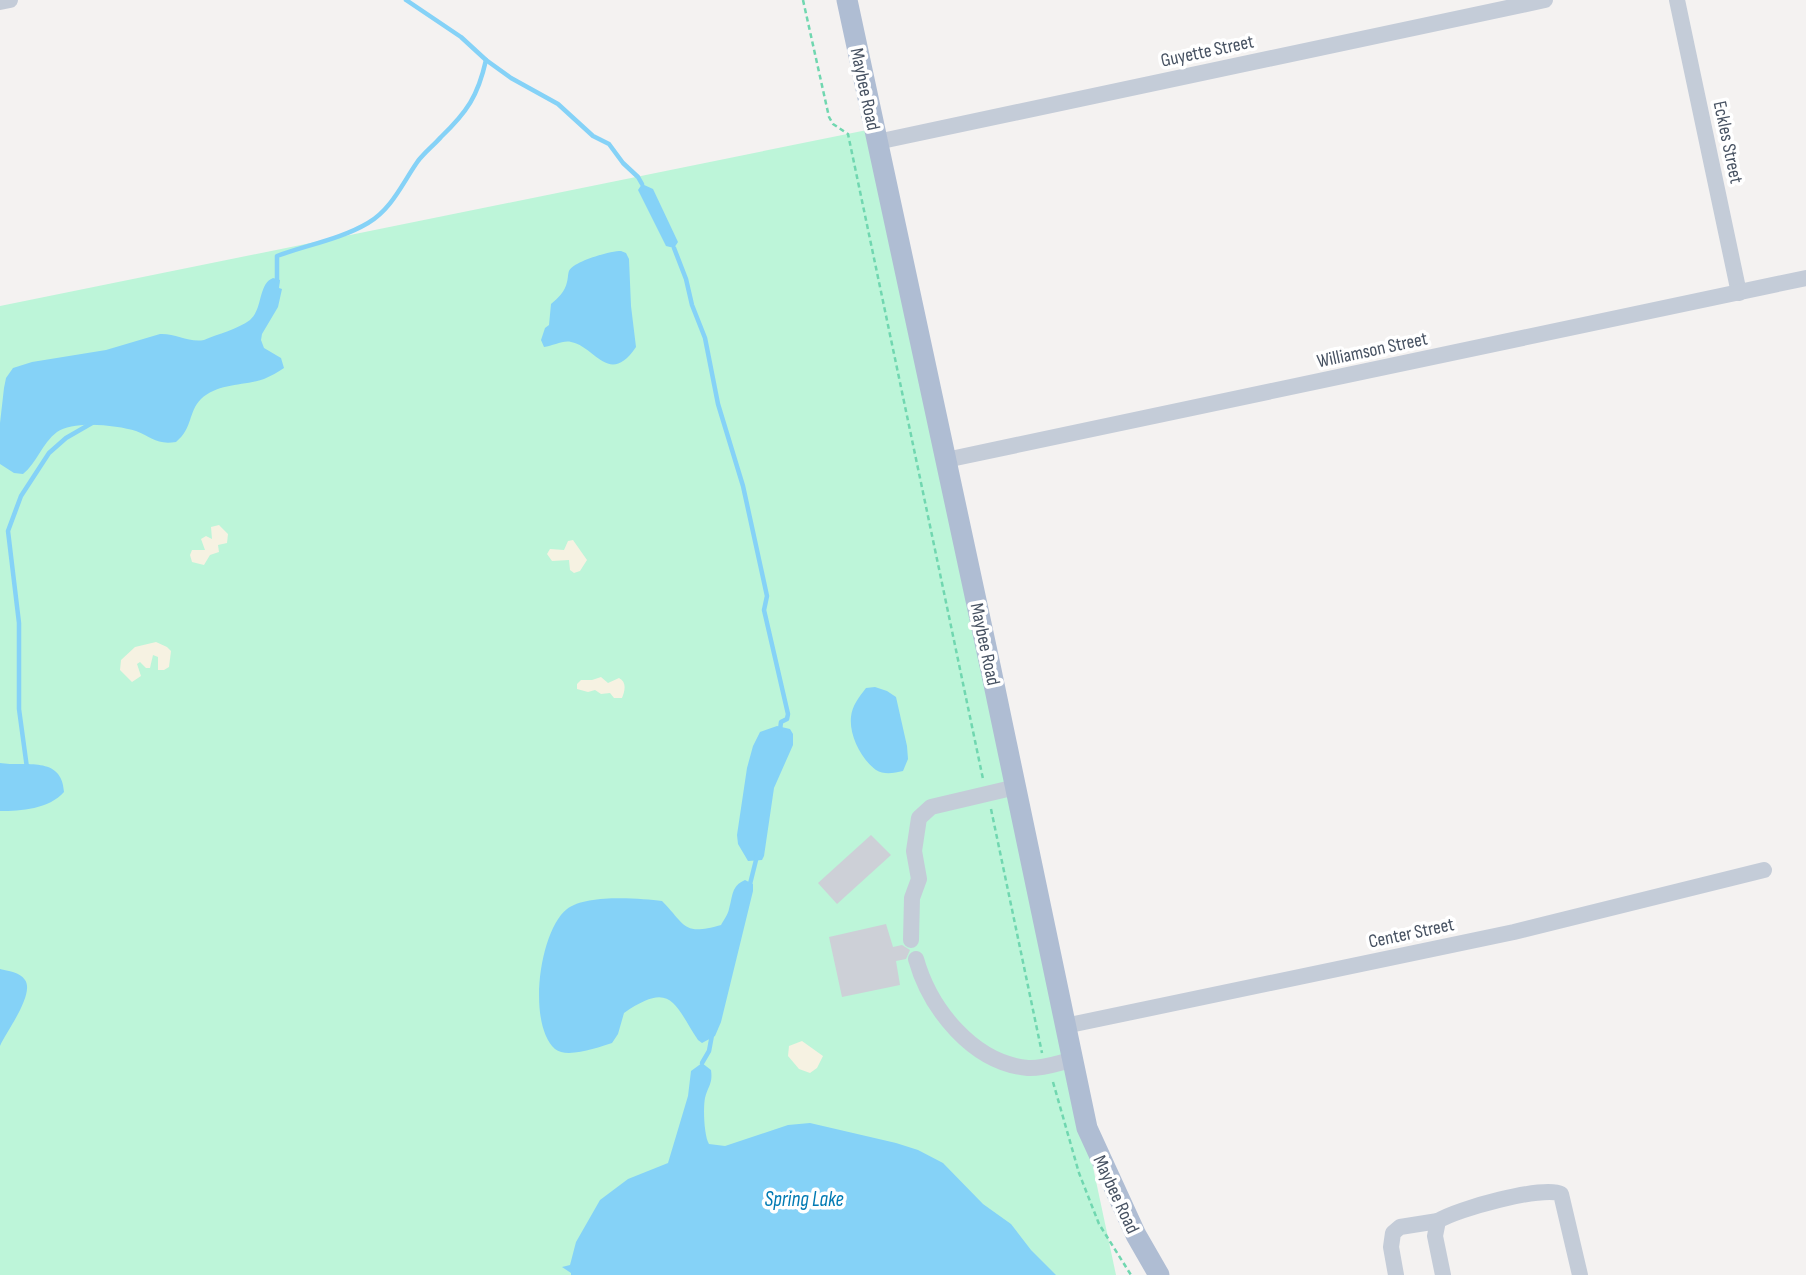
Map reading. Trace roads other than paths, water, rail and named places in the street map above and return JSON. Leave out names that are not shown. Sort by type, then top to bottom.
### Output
[{"type":"main road","name":"Maybee Road","points":[[847,0],[1087,1128],[1136,1235],[1158,1275]]},
{"type":"street","points":[[0,2],[9,0]]},
{"type":"street","name":"Guyette Street","points":[[877,142],[1545,0]]},
{"type":"street","name":"Eckles Street","points":[[1677,0],[1740,293]]},
{"type":"street","name":"Williamson Street","points":[[946,460],[1806,278]]},
{"type":"street","points":[[911,940],[912,898],[919,879],[914,851],[919,818],[931,807],[1016,787]]},
{"type":"street","name":"Center Street","points":[[1065,1026],[1514,932],[1765,870]]},
{"type":"street","points":[[916,959],[932,999],[965,1039],[1008,1063],[1029,1068],[1071,1060]]},
{"type":"street","points":[[1396,1275],[1391,1247],[1393,1233],[1400,1227],[1438,1221],[1447,1215],[1477,1205],[1556,1191],[1562,1194],[1580,1275]]},
{"type":"street","points":[[1438,1221],[1435,1236],[1443,1275]]},
{"type":"water","points":[[642,184],[653,189],[678,242],[674,248],[666,246],[638,190]]},
{"type":"water","points":[[621,251],[626,253],[629,259],[636,347],[618,364],[610,364],[571,342],[544,347],[541,340],[545,328],[549,325],[551,304],[565,289],[572,267],[585,260]]},
{"type":"water","points":[[273,278],[280,280],[279,288],[282,289],[278,307],[261,340],[264,348],[281,358],[284,368],[264,379],[223,387],[208,394],[197,404],[185,431],[176,442],[159,441],[118,427],[73,426],[57,432],[23,474],[14,473],[0,464],[0,423],[4,388],[6,378],[13,368],[32,362],[106,350],[160,334],[204,340],[250,320],[257,310],[265,286]]},
{"type":"water","points":[[875,687],[896,697],[907,746],[908,759],[903,771],[879,772],[865,760],[854,739],[851,724],[853,709],[866,688]]},
{"type":"water","points":[[777,726],[790,729],[793,745],[774,788],[764,856],[762,860],[748,861],[738,844],[737,835],[747,768],[760,732]]},
{"type":"water","points":[[0,763],[41,765],[49,768],[57,772],[62,780],[64,792],[43,805],[0,811]]},
{"type":"water","points":[[745,880],[753,884],[753,891],[721,1022],[715,1036],[702,1043],[677,1007],[662,998],[652,998],[624,1013],[618,1034],[612,1043],[575,1053],[555,1049],[546,1037],[541,1020],[540,978],[549,937],[557,920],[567,909],[599,899],[662,901],[686,926],[692,929],[708,928],[721,925],[728,913],[735,888]]},
{"type":"water","points":[[0,969],[20,975],[27,986],[19,1013],[0,1046]]},
{"type":"water","name":"Spring Lake","points":[[702,1063],[711,1070],[711,1082],[704,1108],[709,1144],[725,1146],[788,1125],[810,1123],[918,1150],[943,1163],[983,1204],[1011,1224],[1031,1250],[1056,1275],[571,1275],[562,1267],[570,1265],[576,1242],[600,1200],[628,1179],[668,1163],[688,1096],[691,1071]]},
{"type":"waterway","points":[[406,0],[461,37],[511,78],[558,104],[593,136],[609,144],[642,184]]},
{"type":"waterway","points":[[277,283],[277,256],[347,233],[368,223],[384,210],[418,161],[465,111],[475,94],[486,60]]},
{"type":"waterway","points":[[674,248],[705,338],[718,404],[743,486],[767,596],[764,610],[788,714],[787,719],[781,722],[780,730]]},
{"type":"waterway","points":[[27,768],[19,709],[19,623],[8,531],[21,496],[49,453],[66,438],[92,423]]},
{"type":"waterway","points":[[749,888],[757,856]]},
{"type":"waterway","points":[[702,1063],[709,1051],[712,1035]]}]
